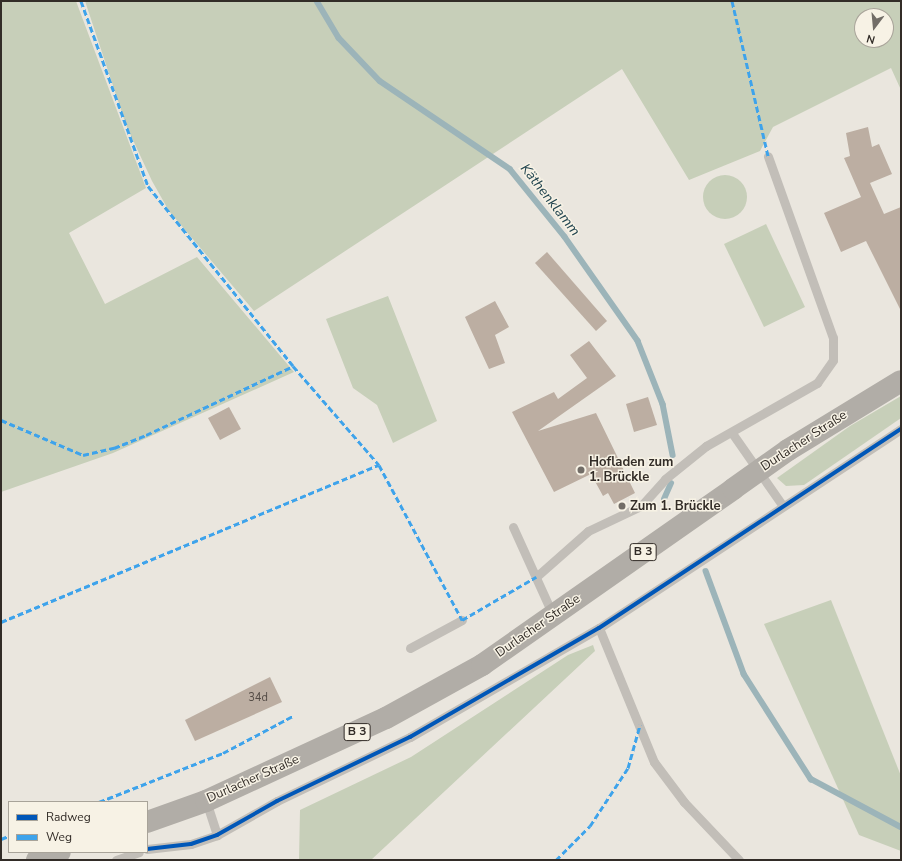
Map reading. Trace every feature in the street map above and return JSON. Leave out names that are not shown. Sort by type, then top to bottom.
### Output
[{"type":"main road","name":"Durlacher Straße","points":[[148,822],[206,801],[386,718],[482,665],[788,450],[901,381]]},
{"type":"main road","points":[[37,860],[57,853]]},
{"type":"lane","points":[[536,577],[588,531],[641,506],[665,479],[706,446],[732,433],[817,383],[833,360],[833,338],[768,156]]},
{"type":"lane","points":[[148,850],[192,844],[217,835],[277,801],[410,737],[599,628],[901,429]]},
{"type":"lane","points":[[732,433],[783,506]]},
{"type":"lane","points":[[513,527],[553,615]]},
{"type":"lane","points":[[410,648],[462,620]]},
{"type":"lane","points":[[599,628],[654,762],[684,802],[738,860]]},
{"type":"lane","points":[[206,801],[217,835]]},
{"type":"lane","points":[[116,860],[136,853]]},
{"type":"green space","points":[[1,1],[76,1],[146,188],[69,233],[105,304],[197,257],[294,372],[113,453],[1,492]]},
{"type":"green space","points":[[85,1],[901,1],[901,90],[891,68],[773,127],[760,151],[689,180],[622,69],[254,311],[169,211],[152,181],[126,125]]},
{"type":"green space","points":[[721,175],[729,175],[741,181],[747,193],[747,201],[741,213],[729,219],[721,219],[709,213],[703,201],[703,193],[709,181]]},
{"type":"green space","points":[[766,224],[805,307],[764,327],[724,244]]},
{"type":"green space","points":[[388,296],[437,421],[393,443],[377,405],[353,388],[326,319]]},
{"type":"green space","points":[[901,396],[901,418],[804,485],[786,486],[777,478],[850,426]]},
{"type":"green space","points":[[831,600],[901,776],[901,851],[859,835],[764,624]]},
{"type":"green space","points":[[593,645],[595,651],[371,860],[299,860],[300,810],[411,757],[568,655]]},
{"type":"building","points":[[868,127],[872,147],[879,144],[892,174],[870,183],[884,214],[901,207],[901,311],[866,241],[841,252],[824,213],[861,197],[844,158],[850,156],[846,133]]},
{"type":"building","points":[[547,252],[607,321],[596,331],[535,263]]},
{"type":"building","points":[[495,301],[509,327],[495,335],[505,363],[489,369],[465,317]]},
{"type":"building","points":[[589,341],[616,376],[538,431],[596,413],[635,493],[614,504],[608,493],[603,496],[591,474],[554,492],[512,412],[554,392],[558,399],[587,378],[570,355]]},
{"type":"building","points":[[648,397],[657,425],[634,432],[626,404]]},
{"type":"building","points":[[229,407],[241,429],[220,440],[208,418]]},
{"type":"building","points":[[270,677],[282,702],[195,741],[185,720]]},
{"type":"waterway","name":"Käthenklamm","points":[[317,1],[339,38],[380,81],[510,169],[565,237],[638,341],[663,404],[673,455]]},
{"type":"waterway","name":"Käthenklamm","points":[[664,499],[671,483]]},
{"type":"waterway","points":[[706,571],[744,674],[811,779],[901,827]]},
{"type":"marked path","points":[[81,1],[148,186],[293,366],[379,465],[462,620],[536,577]]},
{"type":"marked path","points":[[732,1],[768,156]]},
{"type":"marked path","points":[[1,420],[83,455],[114,448],[146,435],[293,366]]},
{"type":"marked path","points":[[1,622],[379,465]]},
{"type":"marked path","points":[[102,801],[223,753],[293,716]]},
{"type":"marked path","points":[[556,860],[590,826],[628,768],[640,725]]},
{"type":"marked path","points":[[1,839],[8,836]]},
{"type":"cycle path","points":[[148,849],[191,844],[217,835],[277,801],[410,737],[599,628],[901,429]]},
{"type":"place","name":"Hofladen zum 1. Brückle","points":[[581,470]]},
{"type":"place","name":"Zum 1. Brückle","points":[[622,506]]}]
